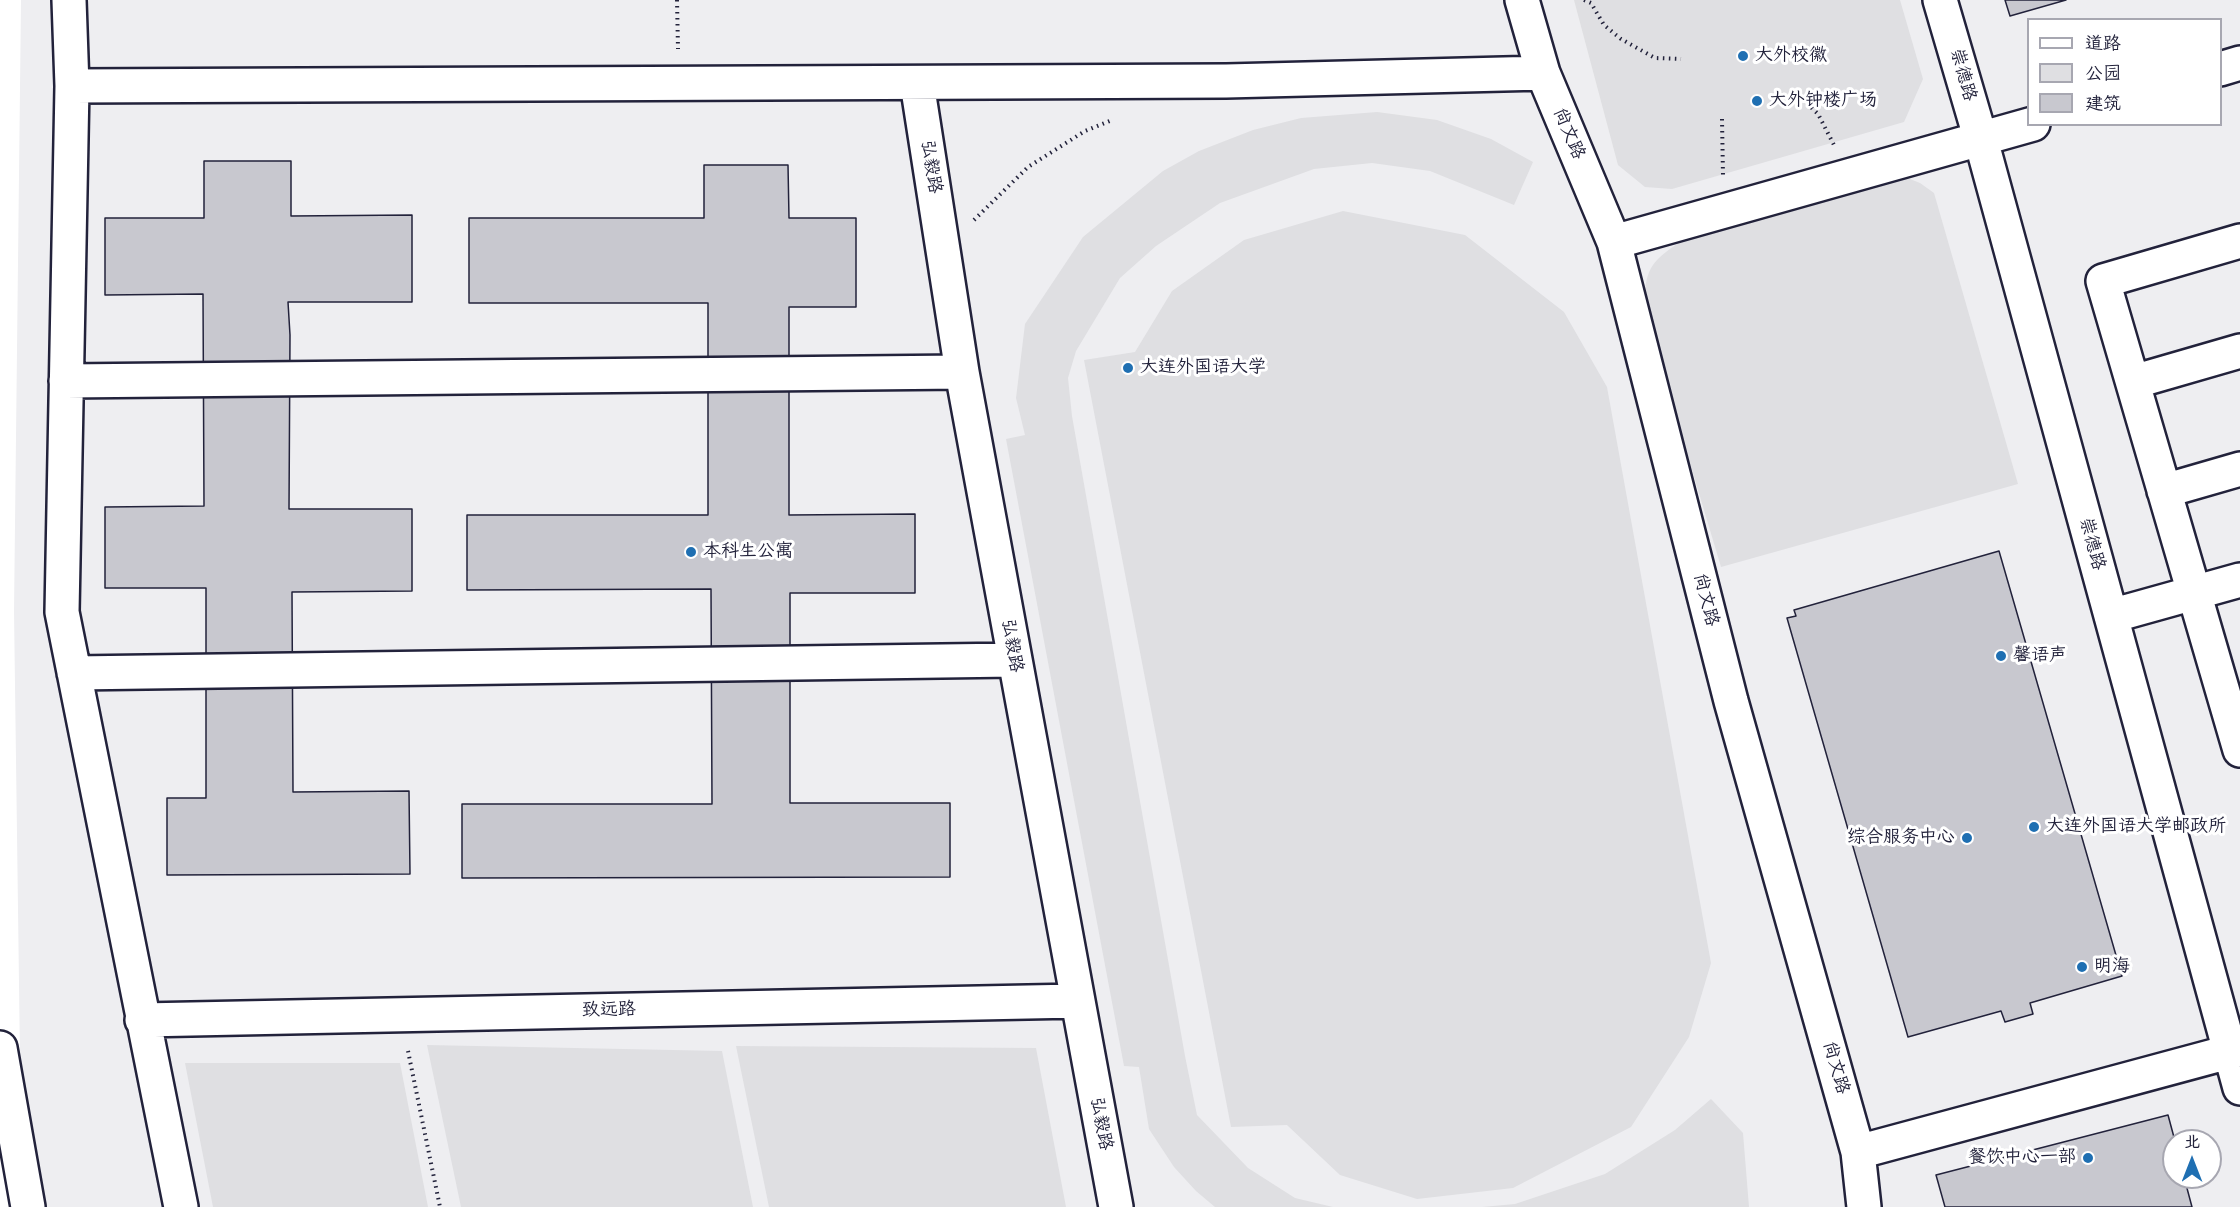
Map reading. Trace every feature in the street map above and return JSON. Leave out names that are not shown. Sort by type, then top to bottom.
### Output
[{"type":"street","points":[[69,0],[72,86],[62,612],[181,1207]]},
{"type":"street","name":"尚文路","points":[[1522,0],[1543,73],[1614,242],[1731,701],[1858,1152],[1864,1207]]},
{"type":"street","name":"崇德路","points":[[1940,0],[1981,140],[2111,616],[2235,1051],[2240,1088]]},
{"type":"street","points":[[2222,68],[2240,63]]},
{"type":"street","points":[[72,86],[1226,81],[1543,73]]},
{"type":"street","name":"弘毅路","points":[[917,83],[962,372],[1116,1207]]},
{"type":"street","points":[[1614,242],[1731,211],[2027,126]]},
{"type":"street","points":[[2240,241],[2103,281],[2194,593],[2232,696],[2240,750]]},
{"type":"street","points":[[2133,382],[2240,351]]},
{"type":"street","points":[[66,381],[962,372]]},
{"type":"street","points":[[2164,491],[2240,470]]},
{"type":"street","points":[[2111,616],[2240,580]]},
{"type":"street","points":[[74,673],[1014,660]]},
{"type":"street","name":"致远路","points":[[142,1020],[1077,1001]]},
{"type":"street","points":[[0,1048],[28,1207]]},
{"type":"street","points":[[1858,1152],[2235,1051]]},
{"type":"path","points":[[677,0],[679,83]]},
{"type":"path","points":[[1584,0],[1591,3],[1604,25],[1621,39],[1656,58],[1681,59]]},
{"type":"path","points":[[1794,91],[1818,114],[1834,143],[1845,178]]},
{"type":"path","points":[[944,254],[975,219],[1028,167],[1085,132],[1106,121],[1121,118]]},
{"type":"path","points":[[1722,119],[1723,175],[1731,211]]},
{"type":"path","points":[[400,1015],[440,1207]]},
{"type":"shaded area","name":"大连外国语大学","points":[[21,0],[2240,0],[2240,1207],[22,1207],[14,611]]},
{"type":"green space","name":"大外钟楼广场","points":[[1574,0],[1900,0],[1923,79],[1904,122],[1672,189],[1645,187],[1618,165]]},
{"type":"green space","points":[[1377,112],[1437,120],[1491,139],[1533,162],[1514,205],[1430,171],[1372,163],[1314,169],[1220,203],[1156,246],[1120,278],[1076,351],[1068,378],[1072,416],[1197,1115],[1248,1168],[1295,1198],[1333,1207],[1215,1207],[1196,1191],[1174,1167],[1149,1129],[1139,1067],[1124,1066],[1006,439],[1025,435],[1016,398],[1025,324],[1083,237],[1163,171],[1199,151],[1253,130],[1301,118]]},
{"type":"green space","points":[[1905,177],[1920,183],[1934,193],[2018,484],[1721,567],[1644,309],[1646,285],[1651,268],[1662,255],[1682,241]]},
{"type":"green space","points":[[1343,211],[1465,235],[1564,312],[1607,387],[1711,963],[1689,1037],[1631,1127],[1513,1188],[1417,1199],[1340,1175],[1287,1125],[1231,1127],[1084,360],[1135,352],[1172,291],[1244,240]]},
{"type":"green space","points":[[427,1045],[722,1051],[753,1207],[461,1207]]},
{"type":"green space","points":[[736,1046],[1036,1048],[1066,1207],[769,1207]]},
{"type":"green space","points":[[185,1063],[400,1063],[428,1207],[213,1207]]},
{"type":"green space","points":[[1711,1099],[1743,1133],[1749,1207],[1482,1207],[1515,1204],[1605,1174],[1675,1130]]},
{"type":"building","points":[[2005,0],[2066,0],[2010,16]]},
{"type":"building","points":[[204,161],[291,161],[291,216],[412,215],[412,302],[288,302],[290,335],[289,509],[412,509],[412,591],[292,592],[293,792],[409,791],[410,874],[167,875],[167,798],[206,798],[206,588],[105,588],[105,507],[204,506],[203,294],[105,295],[105,218],[204,218]]},
{"type":"building","name":"本科生公寓","points":[[704,165],[788,165],[789,218],[856,218],[856,307],[789,307],[789,515],[915,514],[915,593],[790,593],[790,803],[950,803],[950,877],[462,878],[462,804],[712,804],[711,589],[467,590],[467,515],[708,515],[708,303],[469,303],[469,218],[704,218]]},
{"type":"building","name":"综合服务中心","points":[[1999,551],[2122,976],[2030,1003],[2033,1014],[2005,1022],[2001,1011],[1908,1037],[1787,618],[1796,616],[1794,610]]},
{"type":"building","name":"餐饮中心一部","points":[[2168,1115],[2172,1129],[2162,1129],[2162,1189],[2187,1189],[2192,1207],[1945,1207],[1936,1175]]},
{"type":"place","name":"大外校徽","points":[[1743,56]]},
{"type":"place","name":"大外钟楼广场","points":[[1757,101]]},
{"type":"place","name":"大连外国语大学","points":[[1128,368]]},
{"type":"place","name":"本科生公寓","points":[[691,552]]},
{"type":"place","name":"馨语声","points":[[2001,656]]},
{"type":"place","name":"大连外国语大学邮政所","points":[[2034,827]]},
{"type":"place","name":"综合服务中心","points":[[1967,838]]},
{"type":"place","name":"明海","points":[[2082,967]]},
{"type":"place","name":"餐饮中心一部","points":[[2088,1158]]}]
